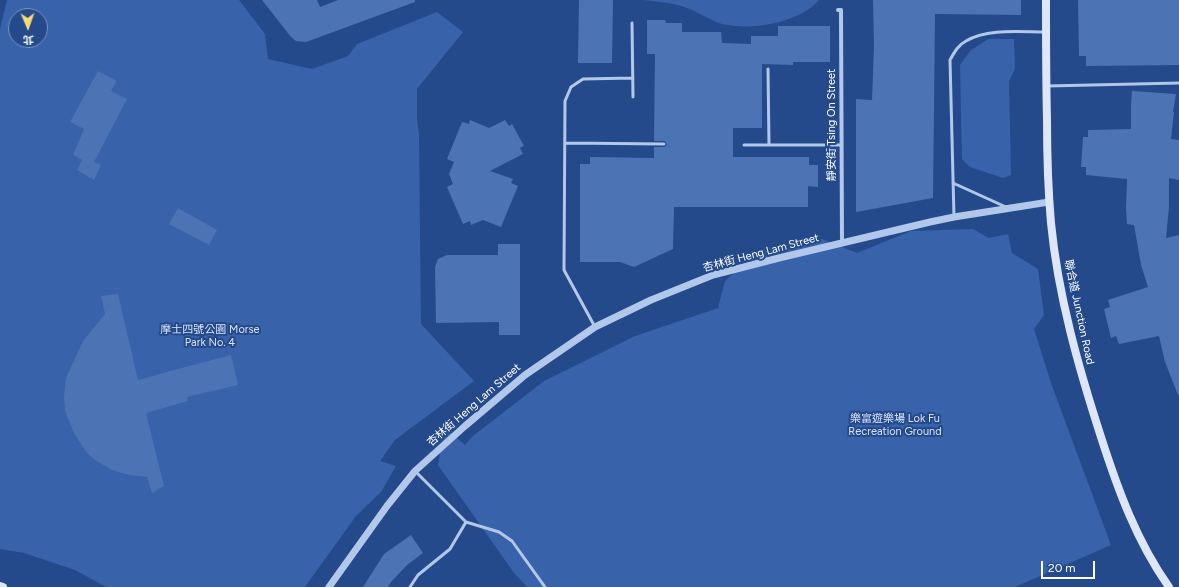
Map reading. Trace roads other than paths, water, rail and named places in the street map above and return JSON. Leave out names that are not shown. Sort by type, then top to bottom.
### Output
[{"type":"main road","name":"聯合道 Junction Road","points":[[1046,0],[1047,173],[1051,225],[1062,294],[1088,396],[1108,457],[1132,522],[1144,547],[1169,587]]},
{"type":"street","name":"靜安街 Tsing On Street","points":[[838,10],[841,10],[842,243]]},
{"type":"street","name":"杏林街 Heng Lam Street","points":[[329,587],[387,506],[415,471],[525,375],[595,327],[651,300],[713,275],[954,217],[1049,202]]},
{"type":"lane","points":[[632,23],[633,97]]},
{"type":"lane","points":[[954,217],[950,60],[964,41],[986,33],[1046,32]]},
{"type":"lane","points":[[768,69],[769,145]]},
{"type":"lane","points":[[595,327],[564,270],[566,100],[572,87],[579,81],[588,78],[633,78]]},
{"type":"lane","points":[[1046,86],[1179,83]]},
{"type":"lane","points":[[566,143],[664,144]]},
{"type":"lane","points":[[744,145],[841,145]]},
{"type":"lane","points":[[953,183],[1008,209]]},
{"type":"lane","points":[[415,471],[466,522],[500,532],[512,541],[545,587]]},
{"type":"lane","points":[[410,587],[418,575],[450,549],[466,522]]},
{"type":"park label","name":"摩士四號公園 Morse Park No. 4","points":[[210,336]]},
{"type":"park label","name":"樂富遊樂場 Lok Fu Recreation Ground","points":[[895,425]]}]
